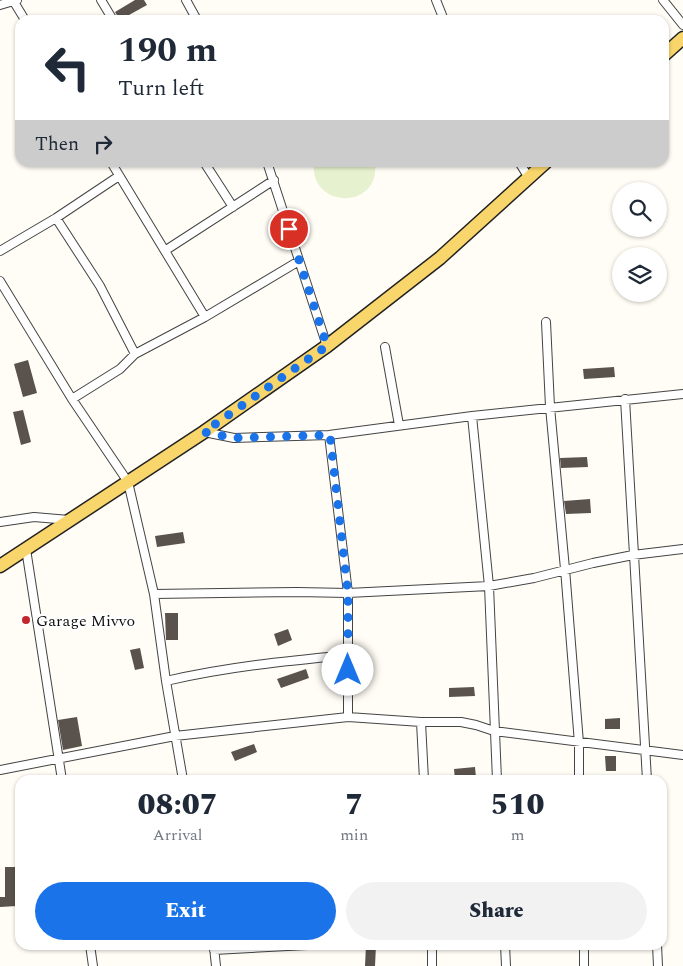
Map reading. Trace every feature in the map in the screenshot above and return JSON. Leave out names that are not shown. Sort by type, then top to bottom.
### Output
[{"type":"main road","points":[[669,51],[683,38]]},
{"type":"main road","points":[[0,566],[204,432],[327,346],[440,258],[541,167]]},
{"type":"street","points":[[101,0],[110,15]]},
{"type":"street","points":[[186,0],[194,15]]},
{"type":"street","points":[[436,0],[442,15]]},
{"type":"street","points":[[663,0],[683,25]]},
{"type":"street","points":[[0,5],[16,1],[23,15]]},
{"type":"street","points":[[114,167],[205,317]]},
{"type":"street","points":[[207,167],[233,207]]},
{"type":"street","points":[[269,167],[327,346]]},
{"type":"street","points":[[522,167],[529,178]]},
{"type":"street","points":[[0,251],[56,218],[119,176]]},
{"type":"street","points":[[166,250],[274,180]]},
{"type":"street","points":[[56,218],[100,286],[135,354]]},
{"type":"street","points":[[72,400],[120,369],[135,354],[205,317],[299,261]]},
{"type":"street","points":[[0,282],[72,400],[128,482],[154,594],[166,681],[183,775]]},
{"type":"street","points":[[546,322],[550,407],[579,743],[579,775]]},
{"type":"street","points":[[386,347],[399,425]]},
{"type":"street","points":[[204,432],[234,438],[330,435],[472,416],[683,394]]},
{"type":"street","points":[[625,399],[646,775]]},
{"type":"street","points":[[472,416],[489,586],[497,775]]},
{"type":"street","points":[[330,435],[348,593],[348,717]]},
{"type":"street","points":[[0,522],[34,518],[71,521]]},
{"type":"street","points":[[26,549],[61,775]]},
{"type":"street","points":[[154,594],[348,593],[489,586],[534,578],[565,569],[633,555],[683,549]]},
{"type":"street","points":[[166,681],[208,671],[348,655]]},
{"type":"street","points":[[0,770],[175,736],[348,717],[421,722],[461,722],[494,731],[683,755]]},
{"type":"street","points":[[421,722],[424,775]]},
{"type":"street","points":[[91,950],[93,966]]},
{"type":"street","points":[[214,950],[216,966]]},
{"type":"street","points":[[432,950],[432,966]]},
{"type":"street","points":[[505,950],[506,966]]},
{"type":"street","points":[[584,950],[584,966]]},
{"type":"street","points":[[656,950],[658,966]]},
{"type":"green space","points":[[314,167],[375,167],[374,178],[367,189],[357,196],[345,198],[333,196],[322,189],[315,178]]},
{"type":"building","points":[[135,0],[144,0],[147,5],[129,15],[117,15],[115,12]]},
{"type":"building","points":[[28,360],[37,393],[23,397],[14,364]]},
{"type":"building","points":[[614,367],[615,377],[584,379],[583,369]]},
{"type":"building","points":[[23,410],[31,442],[21,445],[13,412]]},
{"type":"building","points":[[587,457],[588,467],[561,468],[560,458]]},
{"type":"building","points":[[590,499],[591,513],[566,514],[564,501]]},
{"type":"building","points":[[183,532],[185,543],[157,547],[155,536]]},
{"type":"building","points":[[165,613],[178,613],[178,640],[166,640]]},
{"type":"building","points":[[288,629],[292,640],[278,646],[274,634]]},
{"type":"building","points":[[140,648],[144,668],[135,670],[130,650]]},
{"type":"building","points":[[306,669],[309,678],[281,688],[277,679]]},
{"type":"building","points":[[474,687],[475,696],[449,697],[449,688]]},
{"type":"building","points":[[77,717],[82,746],[63,750],[58,720]]},
{"type":"building","points":[[620,718],[620,729],[605,729],[605,719]]},
{"type":"building","points":[[254,744],[257,752],[235,761],[231,752]]},
{"type":"building","points":[[605,756],[616,756],[616,771],[606,771]]},
{"type":"building","points":[[475,767],[476,775],[455,775],[454,769]]},
{"type":"building","points":[[5,867],[15,867],[15,906],[0,907],[0,897],[5,897]]},
{"type":"building","points":[[366,950],[376,950],[375,966],[365,966]]},
{"type":"place","name":"Garage Mivvo","points":[[26,620]]},
{"type":"route","points":[[289,229],[327,346],[204,432],[234,438],[330,435],[348,593],[348,670]]}]
